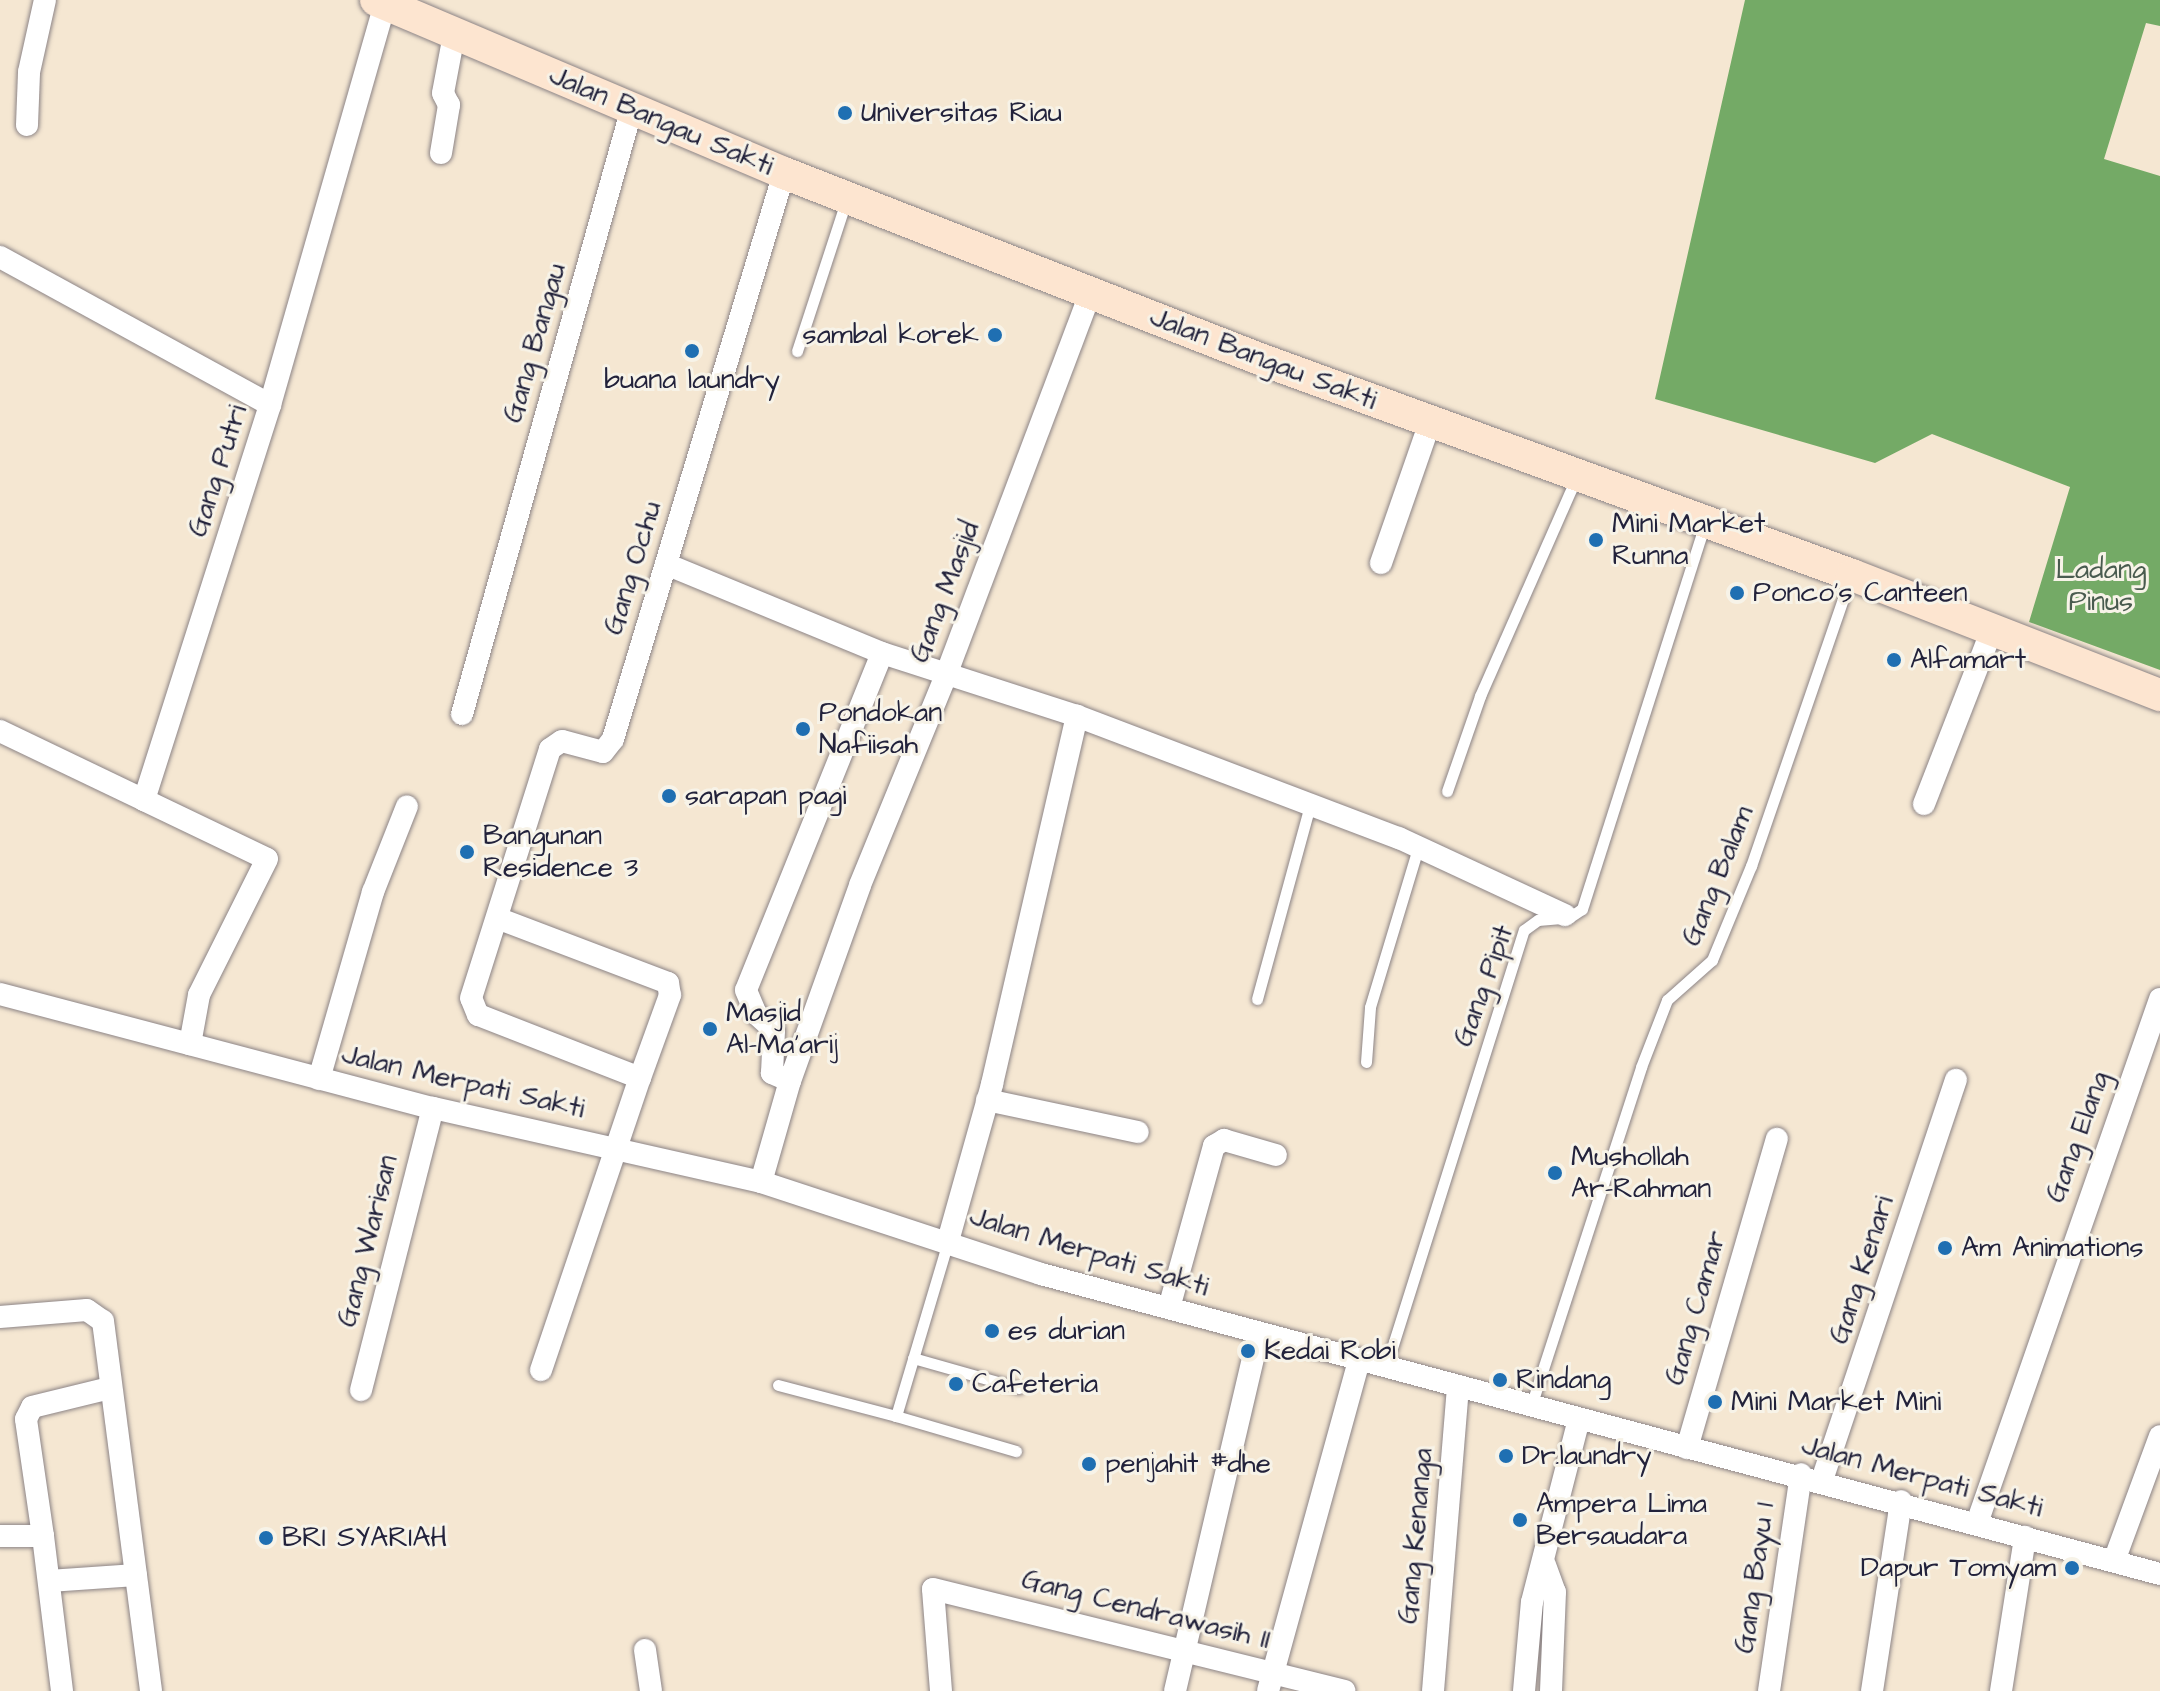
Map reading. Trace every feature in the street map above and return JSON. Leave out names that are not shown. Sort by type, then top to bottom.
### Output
[{"type":"street","points":[[27,125],[29,72],[45,0]]},
{"type":"street","name":"Jalan Bangau Sakti","points":[[381,2],[784,173],[1090,293],[1430,422],[1852,575],[2160,695]]},
{"type":"street","name":"Gang Putri","points":[[144,800],[270,405],[381,2]]},
{"type":"street","points":[[441,153],[449,105],[443,93],[454,35]]},
{"type":"street","name":"Gang Bangau","points":[[462,714],[632,108]]},
{"type":"street","name":"Gang Ochu","points":[[497,918],[550,749],[562,741],[603,752],[613,739],[784,173]]},
{"type":"street","points":[[0,257],[270,405]]},
{"type":"street","name":"Gang Masjid","points":[[761,1182],[790,1081],[897,785],[946,675],[1090,293]]},
{"type":"street","points":[[1381,563],[1430,422]]},
{"type":"street","points":[[666,564],[882,653],[1077,716],[1310,805],[1418,848],[1565,915]]},
{"type":"street","points":[[1924,804],[1992,630]]},
{"type":"street","points":[[790,1081],[772,1073],[774,1030],[756,1014],[746,990],[882,653]]},
{"type":"street","points":[[948,1241],[987,1100],[1077,716]]},
{"type":"street","points":[[0,731],[267,859],[199,995],[190,1044]]},
{"type":"street","points":[[319,1079],[344,984],[407,806]]},
{"type":"street","points":[[541,1370],[670,995],[668,983],[497,918],[471,1009],[640,1078]]},
{"type":"street","name":"Jalan Merpati Sakti","points":[[0,994],[433,1108],[761,1182],[1041,1274],[1687,1448],[1901,1501],[2160,1574]]},
{"type":"street","name":"Gang Elang","points":[[1977,1523],[2160,999]]},
{"type":"street","name":"Gang Kenari","points":[[1811,1477],[1956,1080]]},
{"type":"street","points":[[987,1100],[1138,1132]]},
{"type":"street","name":"Gang Warisan","points":[[361,1390],[433,1108]]},
{"type":"street","name":"Gang Camar","points":[[1687,1448],[1777,1139]]},
{"type":"street","points":[[1169,1308],[1214,1146],[1224,1140],[1276,1155]]},
{"type":"street","points":[[0,1317],[67,1310],[99,1316],[107,1332],[110,1388],[151,1691]]},
{"type":"street","points":[[1175,1691],[1259,1333]]},
{"type":"street","points":[[1271,1681],[1359,1360]]},
{"type":"street","name":"Gang Kenanga","points":[[1433,1691],[1458,1386]]},
{"type":"street","points":[[62,1691],[29,1411],[37,1404],[110,1388]]},
{"type":"street","points":[[1524,1691],[1532,1602],[1545,1565],[1579,1419]]},
{"type":"street","points":[[2114,1561],[2160,1436]]},
{"type":"street","name":"Gang Bayu 1","points":[[1769,1691],[1811,1477]]},
{"type":"street","points":[[1872,1691],[1901,1501]]},
{"type":"street","points":[[0,1536],[43,1536]]},
{"type":"street","points":[[2001,1691],[2025,1537]]},
{"type":"street","points":[[1545,1565],[1555,1592],[1551,1691]]},
{"type":"street","points":[[49,1581],[136,1575]]},
{"type":"street","name":"Gang Cendrawasih II","points":[[941,1691],[933,1589],[1182,1652],[1271,1681],[1345,1691]]},
{"type":"street","points":[[645,1650],[651,1691]]},
{"type":"lane","points":[[797,351],[847,197]]},
{"type":"lane","points":[[1447,791],[1480,696],[1578,476]]},
{"type":"lane","points":[[1565,915],[1582,909],[1706,522]]},
{"type":"lane","name":"Gang Balam","points":[[1531,1406],[1641,1067],[1667,1000],[1705,969],[1717,947],[1751,866],[1852,575]]},
{"type":"lane","points":[[1257,999],[1310,805]]},
{"type":"lane","points":[[1366,1062],[1370,1007],[1418,848]]},
{"type":"lane","name":"Gang Pipit","points":[[1386,1367],[1524,930],[1538,920],[1565,915]]},
{"type":"lane","points":[[896,1416],[948,1241]]},
{"type":"lane","points":[[913,1358],[1019,1388]]},
{"type":"lane","points":[[778,1385],[1016,1451]]},
{"type":"green space","name":"Ladang Pinus","points":[[1745,0],[2160,0],[2160,26],[2146,23],[2104,159],[2160,176],[2160,670],[2029,622],[2070,487],[1932,434],[1875,463],[1655,399]]},
{"type":"place","name":"Universitas Riau","points":[[845,113]]},
{"type":"place","name":"sambal korek","points":[[995,335]]},
{"type":"place","name":"buana laundry","points":[[692,351]]},
{"type":"place","name":"Mini Market Runna","points":[[1596,540]]},
{"type":"place","name":"Ponco's Canteen","points":[[1737,593]]},
{"type":"place","name":"Alfamart","points":[[1894,660]]},
{"type":"place","name":"Pondokan Nafiisah","points":[[803,729]]},
{"type":"place","name":"sarapan pagi","points":[[669,796]]},
{"type":"place","name":"Bangunan Residence 3","points":[[467,852]]},
{"type":"place","name":"Masjid Al-Ma'arij","points":[[710,1029]]},
{"type":"place","name":"Mushollah Ar-Rahman","points":[[1555,1173]]},
{"type":"place","name":"Am Animations","points":[[1945,1248]]},
{"type":"place","name":"es durian","points":[[992,1331]]},
{"type":"place","name":"Kedai Robi","points":[[1248,1351]]},
{"type":"place","name":"Rindang","points":[[1500,1380]]},
{"type":"place","name":"Cafeteria","points":[[956,1384]]},
{"type":"place","name":"Mini Market Mini","points":[[1715,1402]]},
{"type":"place","name":"Dr.laundry","points":[[1506,1456]]},
{"type":"place","name":"penjahit #dhe","points":[[1089,1464]]},
{"type":"place","name":"Ampera Lima Bersaudara","points":[[1520,1520]]},
{"type":"place","name":"BRI SYARIAH","points":[[266,1538]]},
{"type":"place","name":"Dapur Tomyam","points":[[2072,1568]]}]
